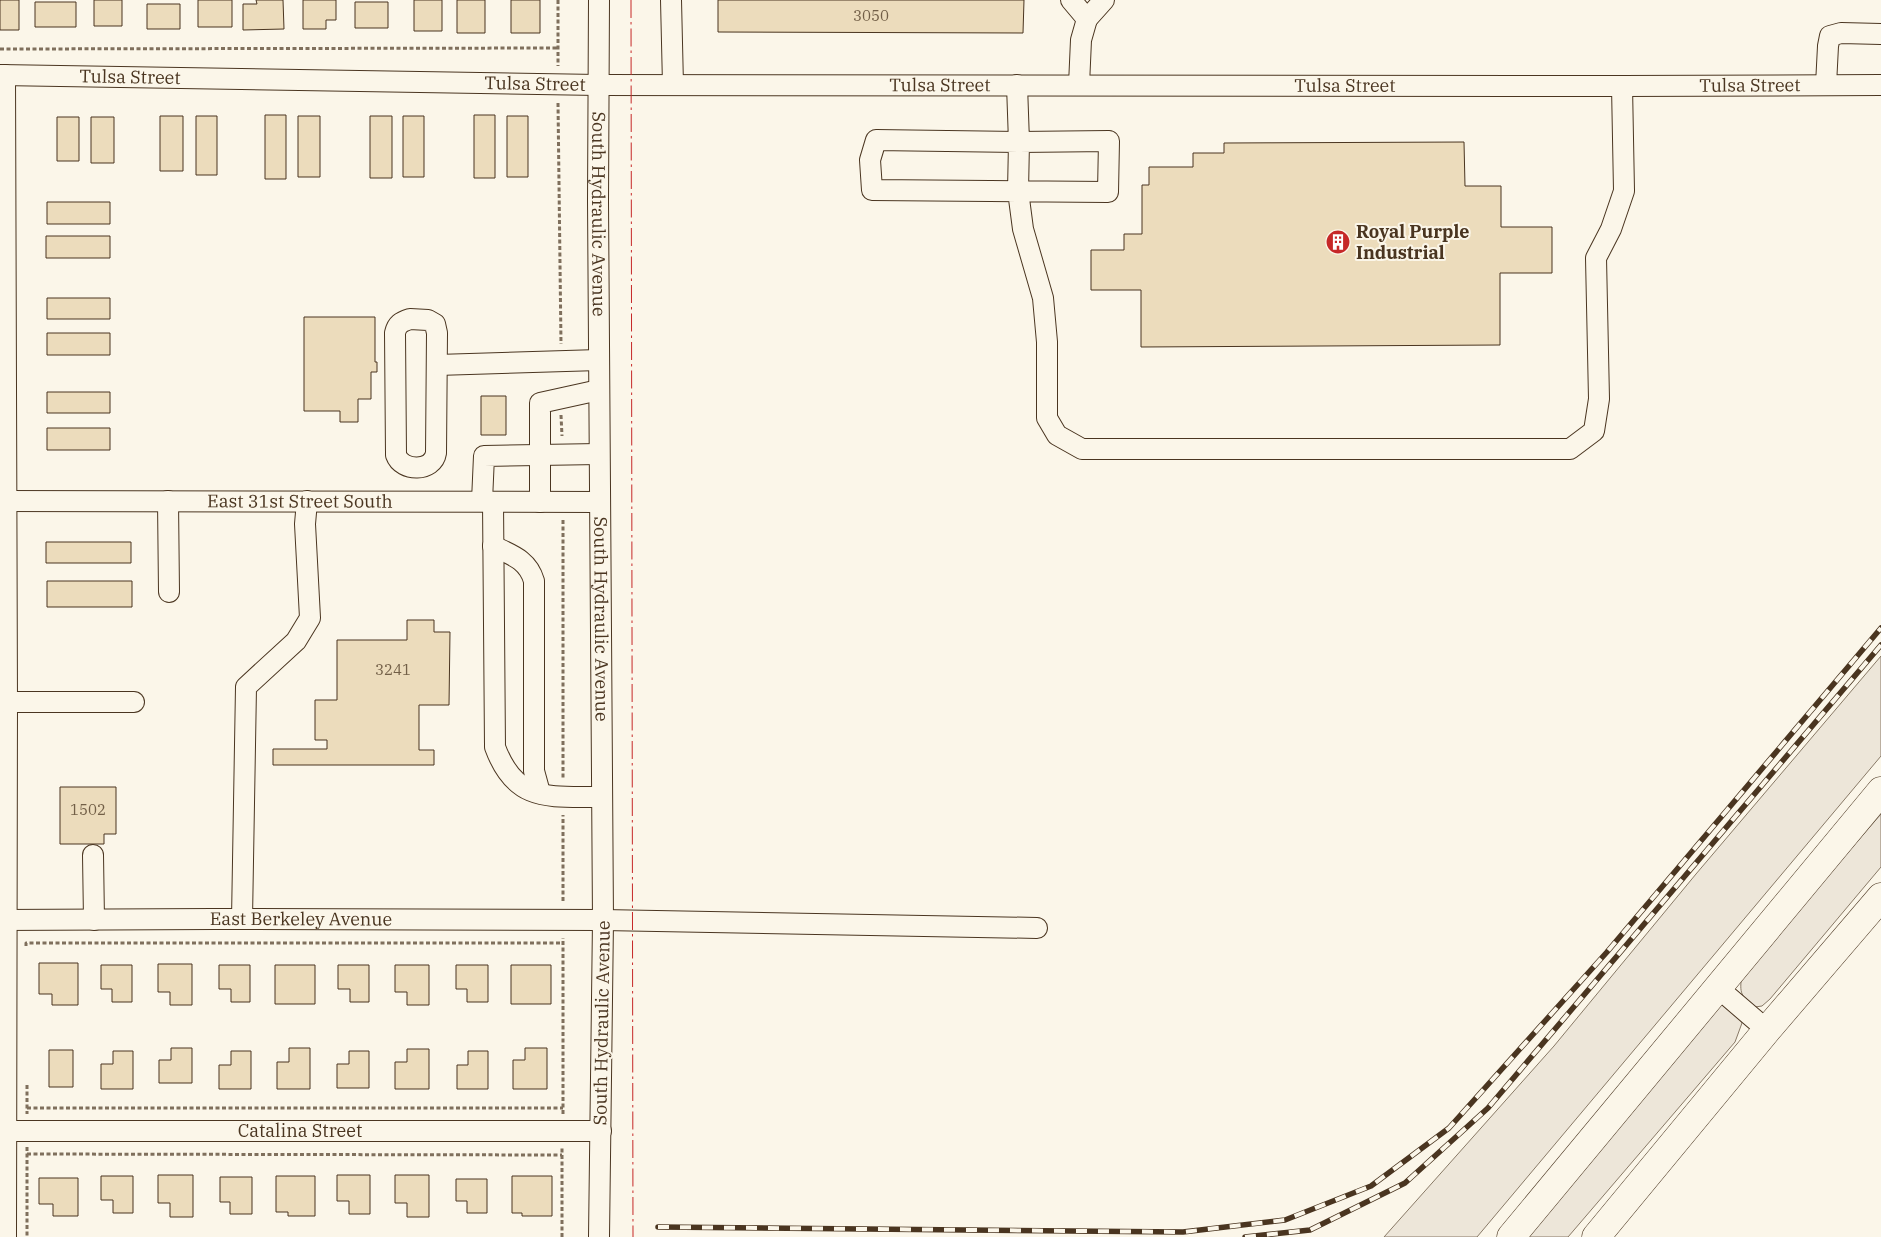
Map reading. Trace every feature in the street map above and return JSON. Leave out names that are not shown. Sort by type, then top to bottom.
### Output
[{"type":"highway","points":[[1511,1237],[1881,791]]},
{"type":"highway","points":[[1596,1237],[1767,1030],[1881,897]]},
{"type":"street","name":"South Hydraulic Avenue","points":[[599,0],[599,454],[603,920],[599,1237]]},
{"type":"street","points":[[671,0],[673,85]]},
{"type":"street","points":[[1071,0],[1087,19]]},
{"type":"street","points":[[1079,85],[1080,40],[1087,19],[1104,0]]},
{"type":"street","points":[[1826,85],[1830,36],[1841,33],[1881,34]]},
{"type":"street","name":"Tulsa Street","points":[[3,75],[598,85],[1881,85]]},
{"type":"street","points":[[3,75],[5,706],[3,1130],[6,1237]]},
{"type":"street","points":[[1017,85],[1018,191],[1023,229],[1042,298],[1047,342],[1047,418],[1057,435],[1082,449],[1570,449],[1594,431],[1599,399],[1596,258],[1611,229],[1624,191],[1622,86]]},
{"type":"street","points":[[876,140],[1019,142],[1109,141],[1108,192],[872,190],[870,160],[876,140]]},
{"type":"street","points":[[410,319],[428,320],[435,324],[437,333],[437,365],[435,459],[422,467],[404,465],[398,460],[396,454],[395,333],[397,326],[410,319]]},
{"type":"street","points":[[437,365],[599,360]]},
{"type":"street","points":[[540,502],[540,403],[599,390]]},
{"type":"street","points":[[599,454],[484,456],[493,546],[495,747],[500,761],[509,774],[523,788],[548,796],[602,797]]},
{"type":"street","name":"East 31st Street South","points":[[3,500],[600,502]]},
{"type":"street","points":[[168,501],[169,592]]},
{"type":"street","points":[[242,919],[246,687],[296,641],[310,618],[305,524],[306,501]]},
{"type":"street","points":[[493,546],[517,558],[530,570],[534,581],[534,771],[540,793]]},
{"type":"street","points":[[5,706],[134,702]]},
{"type":"street","points":[[93,855],[94,920]]},
{"type":"street","name":"East Berkeley Avenue","points":[[4,920],[603,920],[1037,928]]},
{"type":"street","points":[[1718,987],[1767,1030]]},
{"type":"street","name":"Catalina Street","points":[[3,1130],[601,1130]]},
{"type":"path","points":[[558,0],[561,361]]},
{"type":"path","points":[[0,49],[558,48]]},
{"type":"path","points":[[561,398],[562,454]]},
{"type":"path","points":[[562,1237],[563,502]]},
{"type":"path","points":[[26,953],[26,943],[563,943]]},
{"type":"path","points":[[27,1080],[28,1237]]},
{"type":"path","points":[[27,1108],[563,1108]]},
{"type":"path","points":[[27,1154],[562,1155]]},
{"type":"shaded area","points":[[1881,656],[1881,756],[1477,1237],[1384,1237],[1554,1046],[1696,874]]},
{"type":"shaded area","points":[[1881,814],[1881,867],[1770,999],[1762,1006],[1755,1007],[1742,994],[1742,975]]},
{"type":"shaded area","points":[[1726,1004],[1738,1015],[1742,1023],[1735,1042],[1568,1237],[1523,1237],[1719,1005]]},
{"type":"building","points":[[0,0],[19,0],[19,30],[0,30]]},
{"type":"building","points":[[94,0],[122,0],[122,26],[94,26]]},
{"type":"building","points":[[198,0],[232,0],[232,27],[198,27]]},
{"type":"building","points":[[256,0],[283,0],[284,29],[243,30],[243,4],[257,4]]},
{"type":"building","points":[[303,0],[336,0],[336,20],[326,20],[326,29],[303,29]]},
{"type":"building","points":[[414,0],[442,0],[442,31],[414,31]]},
{"type":"building","points":[[457,0],[485,0],[485,33],[457,33]]},
{"type":"building","points":[[511,0],[540,0],[540,33],[511,33]]},
{"type":"building","points":[[718,0],[1024,0],[1023,33],[718,32]]},
{"type":"building","points":[[35,2],[76,2],[76,27],[35,27]]},
{"type":"building","points":[[355,2],[388,2],[388,28],[355,28]]},
{"type":"building","points":[[147,4],[180,4],[180,29],[147,29]]},
{"type":"building","points":[[265,115],[286,115],[286,179],[265,179]]},
{"type":"building","points":[[474,115],[495,115],[495,178],[474,178]]},
{"type":"building","points":[[160,116],[183,116],[183,171],[160,171]]},
{"type":"building","points":[[196,116],[217,116],[217,175],[196,175]]},
{"type":"building","points":[[298,116],[320,116],[320,177],[298,177]]},
{"type":"building","points":[[370,116],[392,116],[392,178],[370,178]]},
{"type":"building","points":[[403,116],[424,116],[424,177],[403,177]]},
{"type":"building","points":[[507,116],[528,116],[528,177],[507,177]]},
{"type":"building","points":[[57,117],[79,117],[79,161],[57,161]]},
{"type":"building","points":[[91,117],[114,117],[114,163],[91,163]]},
{"type":"building","name":"Royal Purple Industrial","points":[[1464,142],[1465,186],[1501,186],[1501,227],[1552,227],[1552,273],[1500,273],[1500,345],[1141,347],[1141,290],[1091,290],[1091,250],[1124,250],[1124,234],[1142,234],[1142,185],[1149,185],[1149,167],[1193,167],[1193,153],[1224,153],[1224,143]]},
{"type":"building","points":[[47,202],[110,202],[110,224],[47,224]]},
{"type":"building","points":[[46,236],[110,236],[110,258],[46,258]]},
{"type":"building","points":[[47,298],[110,298],[110,319],[47,319]]},
{"type":"building","points":[[304,317],[375,317],[375,362],[377,362],[377,372],[371,372],[371,399],[358,399],[358,422],[340,422],[340,411],[304,411]]},
{"type":"building","points":[[47,333],[110,333],[110,355],[47,355]]},
{"type":"building","points":[[47,392],[110,392],[110,413],[47,413]]},
{"type":"building","points":[[481,396],[506,396],[506,435],[481,435]]},
{"type":"building","points":[[47,428],[110,428],[110,450],[47,450]]},
{"type":"building","points":[[46,542],[131,542],[131,563],[46,563]]},
{"type":"building","points":[[47,581],[132,581],[132,607],[47,607]]},
{"type":"building","points":[[407,620],[434,620],[434,632],[450,632],[449,705],[419,705],[419,750],[434,750],[434,765],[273,765],[273,749],[327,749],[327,740],[315,740],[315,700],[337,700],[337,640],[407,640]]},
{"type":"building","points":[[60,787],[116,787],[116,834],[104,834],[104,844],[60,844]]},
{"type":"building","points":[[39,963],[78,963],[78,1005],[52,1005],[52,994],[39,994]]},
{"type":"building","points":[[158,964],[192,964],[192,1005],[170,1005],[170,992],[158,992]]},
{"type":"building","points":[[101,965],[132,965],[132,1002],[112,1002],[112,989],[101,989]]},
{"type":"building","points":[[219,965],[250,965],[250,1002],[231,1002],[231,989],[219,989]]},
{"type":"building","points":[[275,965],[315,965],[315,1004],[275,1004]]},
{"type":"building","points":[[338,965],[369,965],[369,1002],[350,1002],[350,989],[338,989]]},
{"type":"building","points":[[395,965],[429,965],[429,1005],[407,1005],[407,992],[395,992]]},
{"type":"building","points":[[456,965],[488,965],[488,1002],[467,1002],[467,989],[456,989]]},
{"type":"building","points":[[511,965],[551,965],[551,1004],[511,1004]]},
{"type":"building","points":[[171,1048],[192,1048],[192,1083],[159,1083],[159,1060],[171,1060]]},
{"type":"building","points":[[289,1048],[310,1048],[310,1089],[277,1089],[277,1062],[289,1062]]},
{"type":"building","points":[[525,1048],[547,1048],[547,1089],[513,1089],[513,1060],[525,1060]]},
{"type":"building","points":[[407,1049],[429,1049],[429,1089],[395,1089],[395,1062],[407,1062]]},
{"type":"building","points":[[49,1050],[73,1050],[73,1087],[49,1087]]},
{"type":"building","points":[[113,1051],[133,1051],[133,1089],[101,1089],[101,1064],[113,1064]]},
{"type":"building","points":[[231,1051],[251,1051],[251,1089],[219,1089],[219,1065],[231,1065]]},
{"type":"building","points":[[349,1051],[369,1051],[369,1088],[337,1088],[337,1064],[349,1064]]},
{"type":"building","points":[[468,1051],[488,1051],[488,1089],[457,1089],[457,1065],[468,1065]]},
{"type":"building","points":[[158,1175],[193,1175],[193,1217],[170,1217],[170,1203],[158,1203]]},
{"type":"building","points":[[337,1175],[370,1175],[370,1214],[349,1214],[349,1201],[337,1201]]},
{"type":"building","points":[[395,1175],[429,1175],[429,1217],[407,1217],[407,1203],[395,1203]]},
{"type":"building","points":[[101,1176],[133,1176],[133,1213],[113,1213],[113,1200],[101,1200]]},
{"type":"building","points":[[276,1176],[315,1176],[315,1216],[288,1216],[288,1212],[276,1212]]},
{"type":"building","points":[[512,1176],[552,1176],[552,1216],[522,1216],[522,1213],[512,1213]]},
{"type":"building","points":[[220,1177],[252,1177],[252,1214],[230,1214],[230,1202],[220,1202]]},
{"type":"building","points":[[39,1178],[78,1178],[78,1216],[53,1216],[53,1204],[39,1204]]},
{"type":"building","points":[[456,1179],[487,1179],[487,1213],[467,1213],[467,1201],[456,1201]]},
{"type":"railway","points":[[658,1227],[1183,1232],[1285,1220],[1371,1186],[1449,1128],[1607,952],[1881,628]]},
{"type":"railway","points":[[1245,1237],[1310,1230],[1405,1183],[1488,1108],[1881,645]]},
{"type":"power","points":[[631,0],[633,1237]]},
{"type":"place","name":"Royal Purple Industrial","points":[[1338,242]]}]
